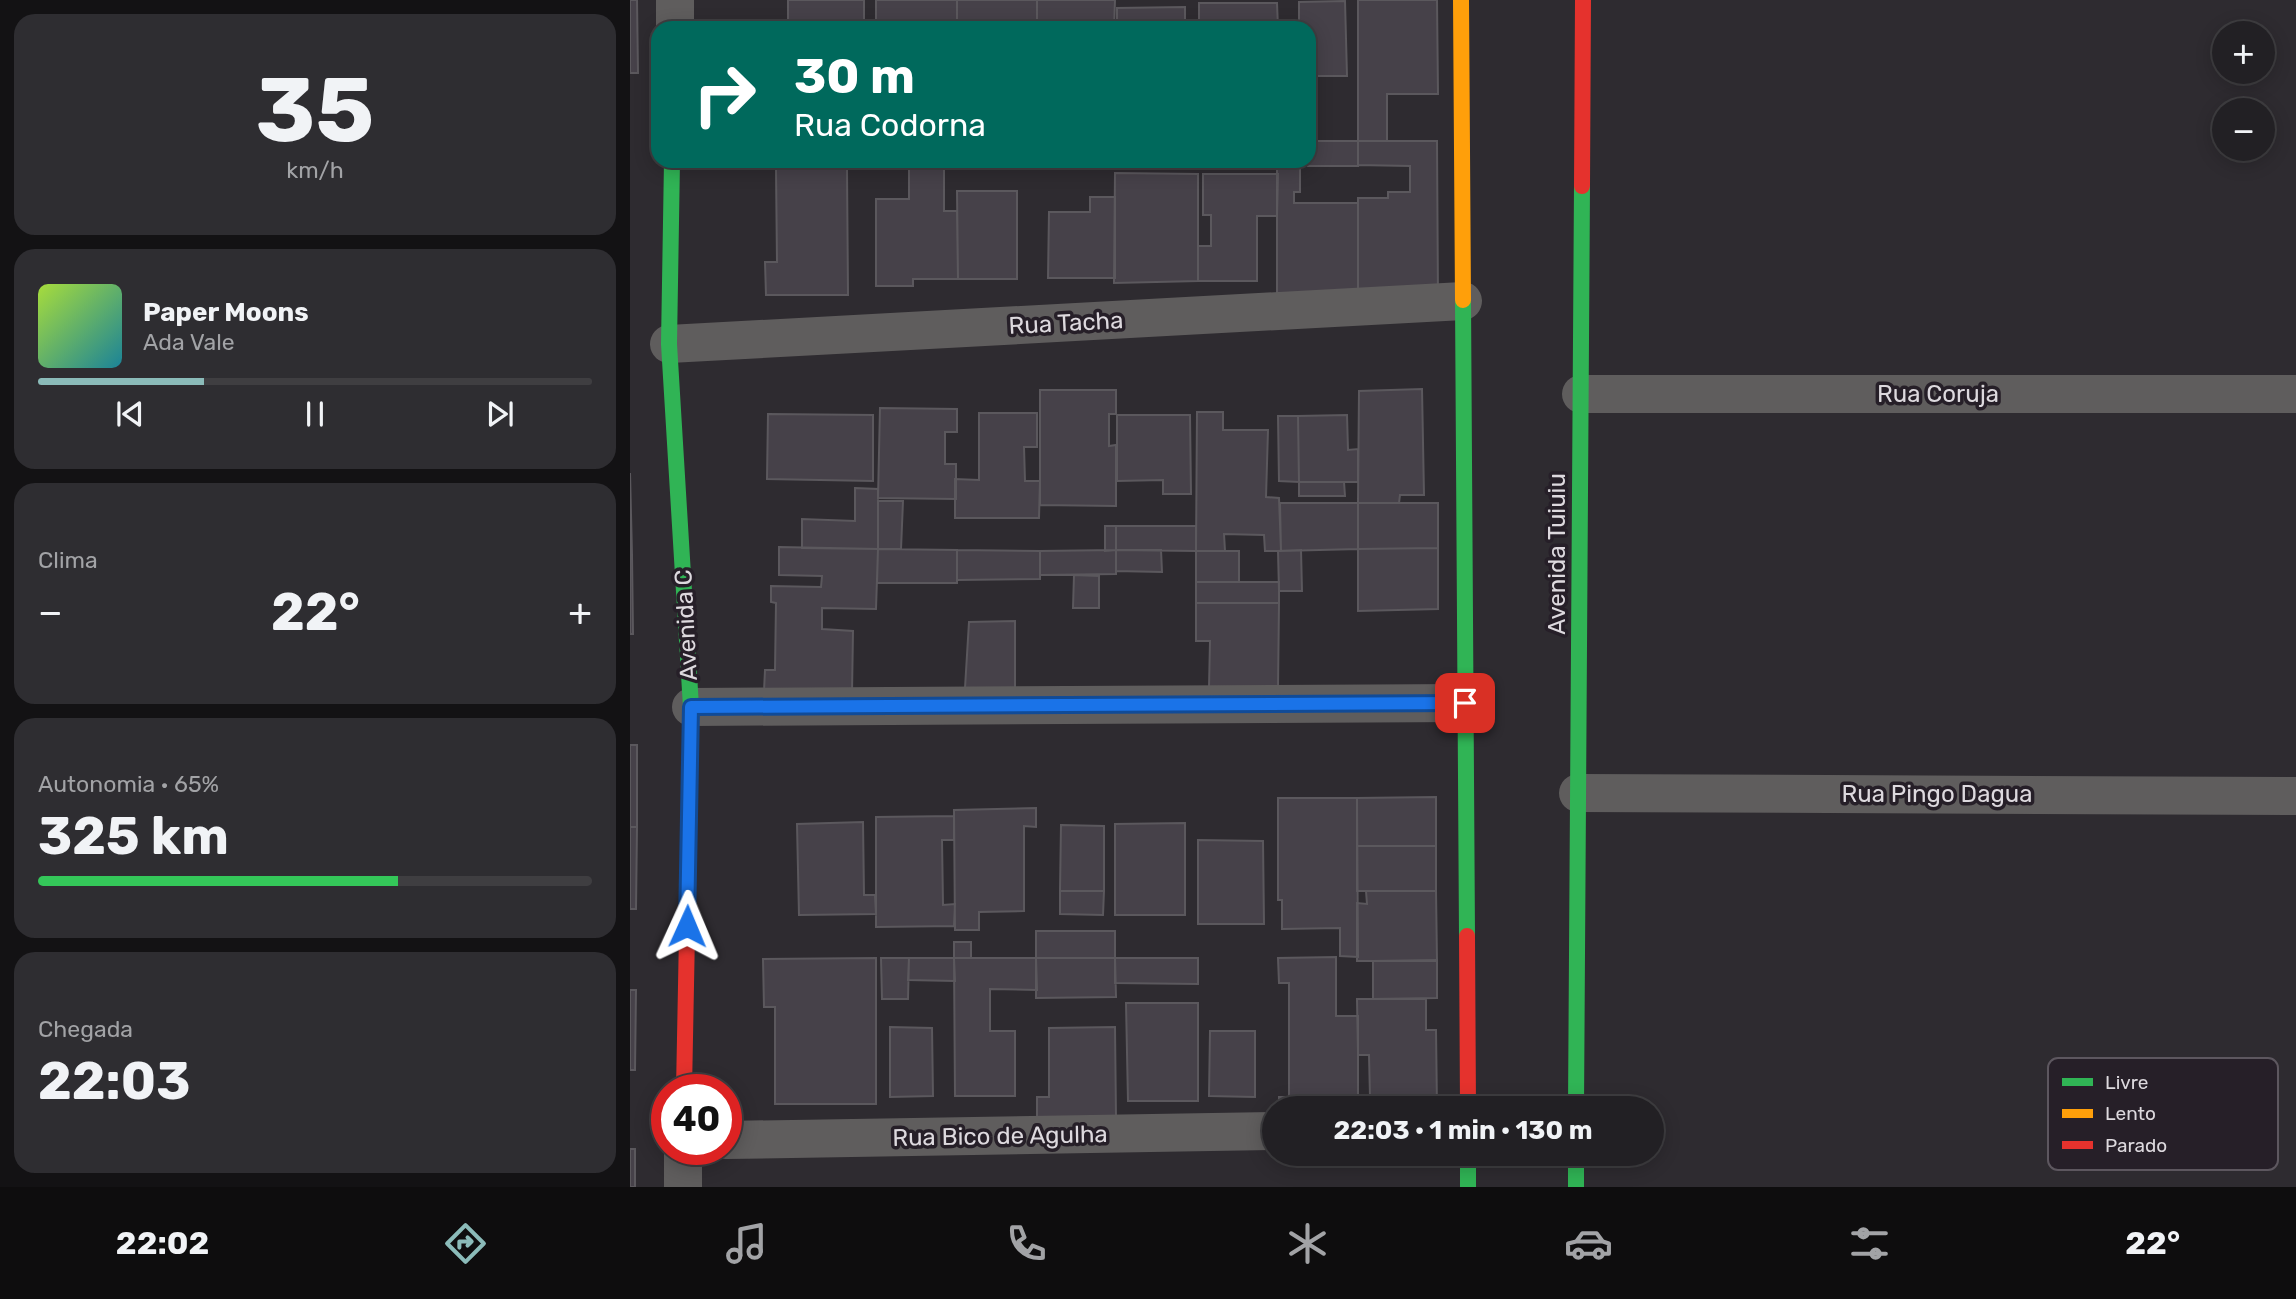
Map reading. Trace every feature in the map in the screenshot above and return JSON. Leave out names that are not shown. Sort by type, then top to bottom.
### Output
[{"type":"main road","points":[[1461,0],[1468,1096]]},
{"type":"main road","name":"Avenida Tuiuiu","points":[[1576,1096],[1583,0]]},
{"type":"main road","name":"Avenida C","points":[[672,168],[669,344],[691,707],[684,1074]]},
{"type":"main road","points":[[1468,1166],[1468,1187]]},
{"type":"main road","points":[[1576,1166],[1576,1187]]},
{"type":"street","points":[[675,0],[675,21]]},
{"type":"street","name":"Rua Tacha","points":[[669,344],[1463,301]]},
{"type":"street","name":"Rua Coruja","points":[[1581,394],[2296,394]]},
{"type":"street","points":[[691,707],[1465,703]]},
{"type":"street","name":"Rua Pingo Dagua","points":[[1578,793],[2296,796]]},
{"type":"street","name":"Rua Bico de Agulha","points":[[742,1140],[1262,1131]]},
{"type":"street","points":[[683,1165],[683,1187]]},
{"type":"building","points":[[630,0],[637,0],[638,73],[630,73]]},
{"type":"building","points":[[788,0],[864,0],[864,21],[788,21]]},
{"type":"building","points":[[876,0],[957,0],[957,21],[876,21]]},
{"type":"building","points":[[957,0],[1037,0],[1037,21],[957,21]]},
{"type":"building","points":[[1037,0],[1115,0],[1114,21],[1037,21]]},
{"type":"building","points":[[1358,0],[1437,0],[1438,94],[1387,94],[1387,141],[1358,141]]},
{"type":"building","points":[[1345,1],[1347,76],[1316,76],[1316,21],[1299,21],[1299,2]]},
{"type":"building","points":[[1199,3],[1277,3],[1278,21],[1199,21]]},
{"type":"building","points":[[1185,7],[1185,21],[1117,21],[1117,8]]},
{"type":"building","points":[[1316,141],[1358,141],[1358,166],[1316,166]]},
{"type":"building","points":[[1358,141],[1437,141],[1438,301],[1358,302],[1358,198],[1388,198],[1388,192],[1410,192],[1410,166],[1358,165]]},
{"type":"building","points":[[829,168],[847,169],[848,295],[766,295],[765,262],[777,262],[776,169],[765,169]]},
{"type":"building","points":[[909,168],[944,168],[944,211],[957,211],[958,279],[913,279],[913,286],[876,286],[876,199],[909,199]]},
{"type":"building","points":[[1277,168],[1300,168],[1300,192],[1294,192],[1294,203],[1358,203],[1358,302],[1277,302]]},
{"type":"building","points":[[1115,173],[1198,174],[1198,281],[1114,283]]},
{"type":"building","points":[[1203,174],[1278,174],[1277,216],[1257,216],[1257,281],[1198,281],[1198,246],[1211,246],[1211,215],[1203,215]]},
{"type":"building","points":[[957,191],[1017,191],[1017,279],[958,279]]},
{"type":"building","points":[[1090,197],[1115,197],[1115,278],[1048,278],[1049,212],[1090,212]]},
{"type":"building","points":[[1422,389],[1424,495],[1400,495],[1399,503],[1358,503],[1359,391]]},
{"type":"building","points":[[1040,390],[1116,390],[1116,414],[1109,414],[1109,446],[1116,445],[1116,506],[1040,505]]},
{"type":"building","points":[[880,408],[957,409],[957,432],[945,432],[945,464],[956,464],[956,499],[878,498]]},
{"type":"building","points":[[1197,412],[1223,412],[1223,430],[1268,430],[1266,497],[1279,498],[1281,551],[1265,551],[1264,535],[1224,534],[1225,551],[1196,551]]},
{"type":"building","points":[[979,413],[1037,413],[1037,447],[1024,447],[1025,481],[1040,481],[1039,518],[955,518],[955,479],[979,480]]},
{"type":"building","points":[[768,414],[873,415],[873,481],[767,479]]},
{"type":"building","points":[[1117,415],[1190,415],[1191,494],[1163,494],[1163,480],[1117,481]]},
{"type":"building","points":[[1347,415],[1348,450],[1358,449],[1358,482],[1299,482],[1298,416]]},
{"type":"building","points":[[1278,416],[1298,416],[1299,482],[1279,481]]},
{"type":"building","points":[[630,473],[632,555],[630,555]]},
{"type":"building","points":[[1299,482],[1344,482],[1345,496],[1299,496]]},
{"type":"building","points":[[855,488],[878,489],[878,549],[802,548],[802,519],[855,521]]},
{"type":"building","points":[[878,501],[903,501],[901,549],[878,549]]},
{"type":"building","points":[[1280,503],[1358,503],[1358,549],[1281,551]]},
{"type":"building","points":[[1358,503],[1438,503],[1438,548],[1358,549]]},
{"type":"building","points":[[1105,526],[1116,526],[1116,550],[1105,551]]},
{"type":"building","points":[[1116,526],[1196,526],[1196,551],[1116,550]]},
{"type":"building","points":[[779,547],[878,549],[876,609],[822,608],[822,629],[853,631],[852,693],[764,691],[765,670],[775,670],[776,603],[771,602],[771,586],[821,587],[822,576],[779,575]]},
{"type":"building","points":[[1438,548],[1438,609],[1358,611],[1358,549]]},
{"type":"building","points":[[878,549],[957,550],[957,583],[877,583]]},
{"type":"building","points":[[957,550],[1040,551],[1040,579],[957,580]]},
{"type":"building","points":[[1116,550],[1161,550],[1162,572],[1116,571]]},
{"type":"building","points":[[1116,550],[1116,574],[1040,575],[1040,551]]},
{"type":"building","points":[[1301,550],[1302,591],[1279,591],[1278,551]]},
{"type":"building","points":[[1196,551],[1239,551],[1239,582],[1196,582]]},
{"type":"building","points":[[632,555],[633,634],[630,634]]},
{"type":"building","points":[[1074,575],[1099,576],[1099,608],[1073,608]]},
{"type":"building","points":[[1196,582],[1279,582],[1279,603],[1196,603]]},
{"type":"building","points":[[1196,603],[1279,603],[1278,688],[1209,688],[1210,641],[1196,641]]},
{"type":"building","points":[[1015,621],[1015,688],[965,688],[969,622]]},
{"type":"building","points":[[630,745],[637,745],[637,827],[630,827]]},
{"type":"building","points":[[1436,797],[1436,846],[1357,846],[1357,798]]},
{"type":"building","points":[[1278,798],[1357,798],[1358,957],[1340,956],[1340,928],[1282,929],[1282,900],[1278,900]]},
{"type":"building","points":[[1036,808],[1036,827],[1024,826],[1024,911],[979,912],[979,930],[955,930],[954,810]]},
{"type":"building","points":[[954,816],[954,840],[942,840],[943,905],[955,904],[954,926],[876,927],[876,817]]},
{"type":"building","points":[[863,822],[864,895],[875,895],[876,914],[799,915],[797,824]]},
{"type":"building","points":[[1185,823],[1185,915],[1115,915],[1115,824]]},
{"type":"building","points":[[1061,825],[1104,826],[1104,891],[1060,891]]},
{"type":"building","points":[[630,827],[637,827],[636,909],[630,909]]},
{"type":"building","points":[[1198,840],[1263,841],[1264,924],[1198,924]]},
{"type":"building","points":[[1357,846],[1436,846],[1436,891],[1357,891]]},
{"type":"building","points":[[1060,891],[1104,891],[1103,915],[1060,914]]},
{"type":"building","points":[[1366,891],[1436,891],[1437,961],[1357,961],[1357,903],[1367,904]]},
{"type":"building","points":[[1036,931],[1115,931],[1115,958],[1036,958]]},
{"type":"building","points":[[954,942],[971,942],[971,958],[954,958]]},
{"type":"building","points":[[1336,957],[1336,1016],[1358,1016],[1358,1096],[1289,1096],[1289,983],[1279,983],[1278,958]]},
{"type":"building","points":[[876,958],[876,1104],[775,1104],[775,1007],[764,1007],[763,959]]},
{"type":"building","points":[[881,958],[909,958],[908,999],[882,999]]},
{"type":"building","points":[[909,958],[954,958],[955,981],[908,980]]},
{"type":"building","points":[[954,958],[1036,958],[1037,990],[990,989],[990,1031],[1015,1031],[1015,1096],[955,1096]]},
{"type":"building","points":[[1036,958],[1115,958],[1116,997],[1036,998]]},
{"type":"building","points":[[1115,958],[1198,958],[1198,984],[1115,983]]},
{"type":"building","points":[[1437,960],[1437,998],[1373,999],[1373,961]]},
{"type":"building","points":[[630,990],[636,990],[635,1070],[630,1070]]},
{"type":"building","points":[[1357,999],[1426,999],[1426,1030],[1436,1030],[1437,1096],[1370,1096],[1369,1055],[1358,1055]]},
{"type":"building","points":[[1126,1003],[1198,1003],[1198,1101],[1128,1101]]},
{"type":"building","points":[[890,1027],[932,1028],[933,1096],[890,1097]]},
{"type":"building","points":[[1115,1027],[1116,1118],[1037,1119],[1037,1097],[1049,1097],[1049,1028]]},
{"type":"building","points":[[1210,1031],[1255,1031],[1255,1097],[1209,1096]]},
{"type":"building","points":[[630,1149],[635,1149],[635,1187],[630,1187]]},
{"type":"traffic: fast","points":[[672,168],[669,344],[691,707],[689,829]]},
{"type":"traffic: fast","points":[[1576,1096],[1582,186]]},
{"type":"traffic: fast","points":[[1463,300],[1467,936]]},
{"type":"traffic: fast","points":[[1468,1166],[1468,1187]]},
{"type":"traffic: fast","points":[[1576,1166],[1576,1187]]},
{"type":"traffic: slow","points":[[1461,0],[1463,300]]},
{"type":"traffic: jam","points":[[1582,186],[1583,0]]},
{"type":"traffic: jam","points":[[684,1074],[689,829]]},
{"type":"traffic: jam","points":[[1467,936],[1468,1096]]},
{"type":"route","points":[[687,926],[691,707],[1465,703]]}]
